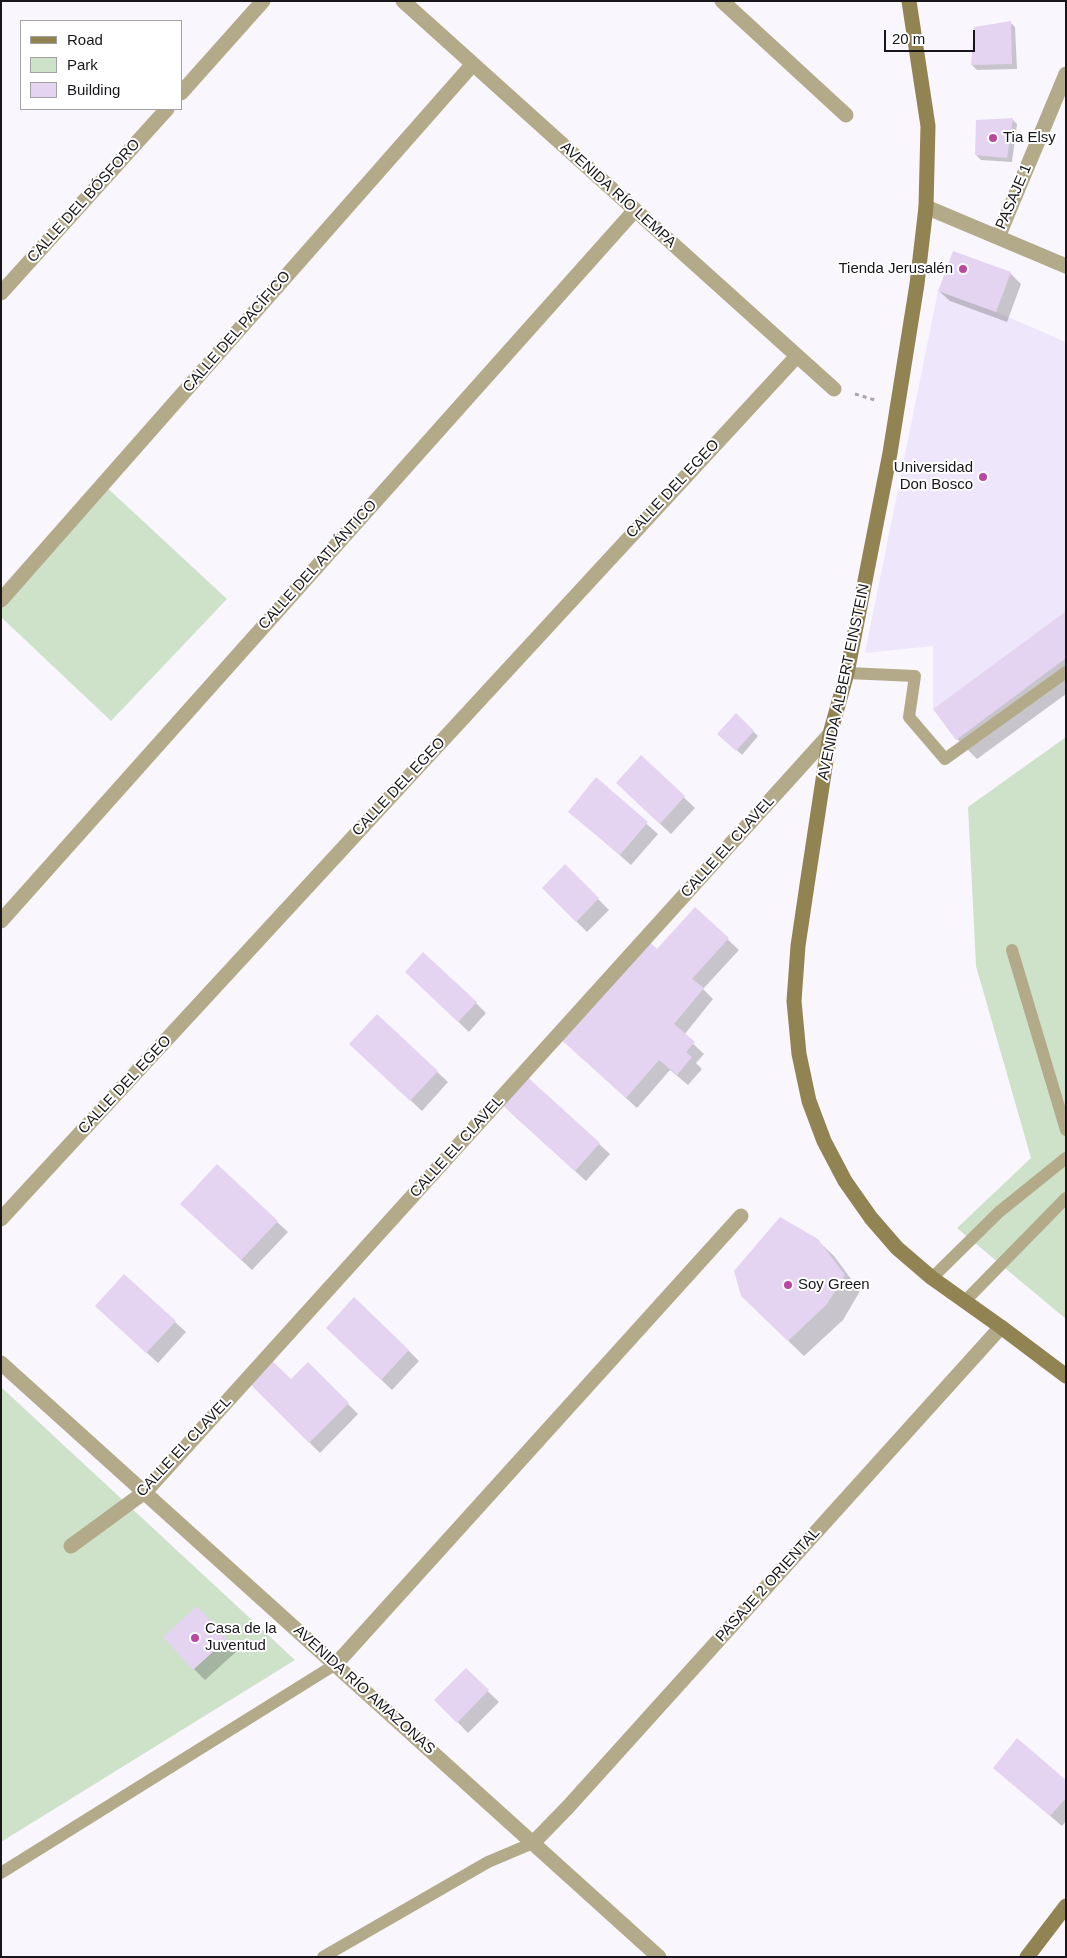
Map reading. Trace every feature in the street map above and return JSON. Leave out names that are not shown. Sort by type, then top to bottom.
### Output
[{"type":"street","points":[[182,92],[263,1]]},
{"type":"street","name":"AVENIDA RÍO LEMPA","points":[[403,1],[834,388]]},
{"type":"street","points":[[722,1],[846,115]]},
{"type":"street","name":"AVENIDA ALBERT EINSTEIN","points":[[909,1],[928,126],[926,206],[917,284],[898,405],[847,673],[830,734],[798,946],[794,1000],[798,1054],[810,1101],[824,1141],[845,1181],[871,1218],[897,1248],[932,1278],[1066,1376]]},
{"type":"street","name":"CALLE DEL PACÍFICO","points":[[1,600],[473,64]]},
{"type":"street","name":"PASAJE 1","points":[[998,237],[1066,74]]},
{"type":"street","name":"CALLE DEL BÓSFORO","points":[[1,293],[166,110]]},
{"type":"street","points":[[926,206],[1066,266]]},
{"type":"street","name":"CALLE DEL ATLÁNTICO","points":[[1,921],[635,210]]},
{"type":"street","name":"CALLE DEL EGEO","points":[[1,1219],[797,356]]},
{"type":"street","name":"CALLE EL CLAVEL","points":[[71,1546],[146,1492],[830,734]]},
{"type":"street","points":[[336,1664],[741,1216]]},
{"type":"street","name":"PASAJE 2 ORIENTAL","points":[[533,1843],[568,1807],[1001,1327]]},
{"type":"street","name":"AVENIDA RÍO AMAZONAS","points":[[1,1363],[660,1957]]},
{"type":"street","points":[[1026,1957],[1066,1906]]},
{"type":"lane","points":[[847,673],[915,676],[910,717],[945,759],[1066,672]]},
{"type":"lane","points":[[1012,950],[1066,1130]]},
{"type":"lane","points":[[932,1278],[999,1212],[1066,1158]]},
{"type":"lane","points":[[965,1301],[1066,1198]]},
{"type":"lane","points":[[1,1873],[336,1664]]},
{"type":"lane","points":[[323,1957],[488,1862],[533,1843]]},
{"type":"shaded area","name":"Universidad Don Bosco","points":[[938,291],[996,312],[1066,342],[1066,611],[933,709],[933,646],[865,653]]},
{"type":"green space","points":[[103,484],[227,599],[111,721],[1,617],[1,597]]},
{"type":"green space","points":[[1066,737],[1066,1319],[957,1228],[1031,1158],[976,966],[968,807]]},
{"type":"green space","points":[[1,1387],[295,1660],[1,1842]]},
{"type":"building","points":[[1011,21],[1012,64],[971,65],[974,27]]},
{"type":"building","name":"Tia Elsy","points":[[1013,118],[1007,158],[975,155],[976,120]]},
{"type":"building","points":[[953,251],[1011,272],[996,312],[938,291]]},
{"type":"building","points":[[1066,611],[1066,658],[956,740],[933,709]]},
{"type":"building","points":[[736,713],[754,731],[736,751],[717,734]]},
{"type":"building","points":[[641,755],[685,796],[660,824],[616,783]]},
{"type":"building","points":[[596,777],[648,822],[620,855],[568,812]]},
{"type":"building","points":[[565,864],[599,898],[576,922],[542,888]]},
{"type":"building","points":[[695,907],[729,938],[692,979],[704,988],[674,1024],[695,1042],[686,1052],[692,1057],[677,1075],[659,1060],[626,1098],[557,1036],[645,938],[657,949]]},
{"type":"building","points":[[423,952],[477,1002],[458,1022],[405,972]]},
{"type":"building","points":[[377,1014],[438,1071],[410,1101],[349,1044]]},
{"type":"building","points":[[524,1074],[600,1143],[575,1171],[499,1102]]},
{"type":"building","points":[[217,1164],[278,1221],[241,1260],[180,1204]]},
{"type":"building","name":"Soy Green","points":[[780,1217],[818,1239],[845,1275],[827,1304],[788,1341],[741,1296],[734,1271]]},
{"type":"building","points":[[124,1274],[176,1321],[146,1353],[95,1306]]},
{"type":"building","points":[[354,1297],[409,1350],[381,1380],[326,1328]]},
{"type":"building","points":[[269,1358],[291,1379],[308,1362],[349,1403],[309,1443],[247,1381]]},
{"type":"building","name":"Casa de la Juventud","points":[[197,1606],[227,1639],[193,1670],[163,1637]]},
{"type":"building","points":[[466,1668],[489,1690],[457,1723],[434,1700]]},
{"type":"building","points":[[1017,1738],[1066,1780],[1066,1798],[1050,1816],[993,1768]]},
{"type":"place","name":"Tia Elsy","points":[[993,138]]},
{"type":"place","name":"Tienda Jerusalén","points":[[963,269]]},
{"type":"place","name":"Universidad Don Bosco","points":[[983,477]]},
{"type":"place","name":"Soy Green","points":[[788,1285]]},
{"type":"place","name":"Casa de la Juventud","points":[[195,1638]]}]
